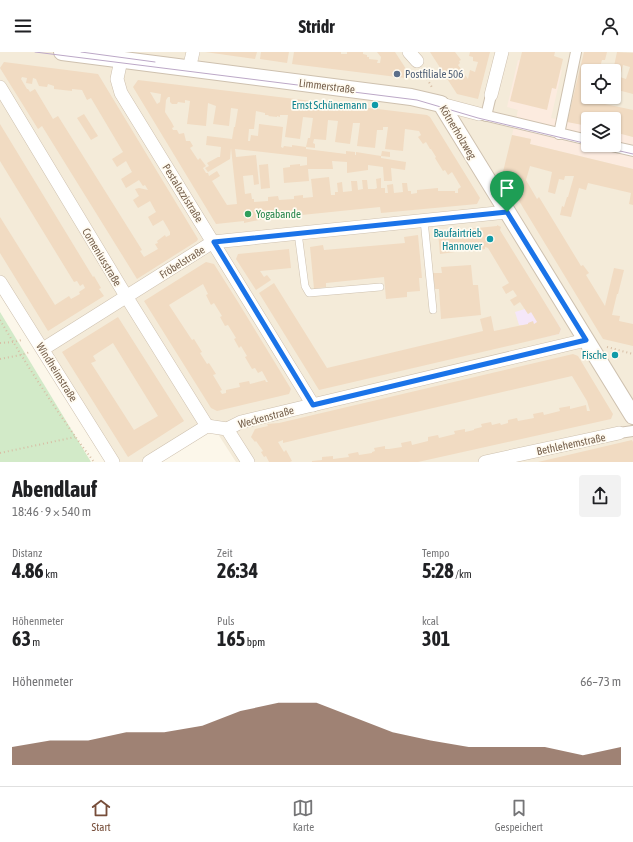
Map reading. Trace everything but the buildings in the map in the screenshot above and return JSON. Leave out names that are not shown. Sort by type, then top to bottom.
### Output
[{"type":"street","points":[[189,68],[193,52]]},
{"type":"street","points":[[482,115],[491,95],[502,52]]},
{"type":"street","points":[[559,134],[576,52]]},
{"type":"street","name":"Limmerstraße","points":[[71,53],[411,97],[581,139]]},
{"type":"street","name":"Pestalozzistraße","points":[[121,60],[118,79],[121,93],[313,405]]},
{"type":"street","name":"Comeniusstraße","points":[[0,87],[126,296],[207,426]]},
{"type":"street","name":"Kötnerholzweg","points":[[441,104],[633,416]]},
{"type":"street","points":[[621,148],[633,151]]},
{"type":"street","name":"Fröbelstraße","points":[[43,348],[214,242],[507,212]]},
{"type":"street","name":"Windheimstraße","points":[[0,282],[43,348],[113,462]]},
{"type":"street","name":"Weckenstraße","points":[[227,429],[241,422],[586,340]]},
{"type":"street","points":[[149,462],[207,426],[227,429],[248,462]]},
{"type":"street","name":"Bethlehemstraße","points":[[485,462],[633,431]]},
{"type":"lane","points":[[424,220],[432,285],[433,310]]},
{"type":"lane","points":[[298,233],[305,286],[309,293],[380,287]]},
{"type":"path","name":"Kötnerholzweg","points":[[413,56],[441,104]]},
{"type":"path","points":[[0,320],[21,355],[75,437],[94,462]]},
{"type":"path","points":[[0,343],[13,342],[35,336]]},
{"type":"path","points":[[586,340],[612,349],[633,354]]},
{"type":"path","points":[[0,359],[21,355],[43,348]]},
{"type":"path","points":[[0,453],[75,437]]},
{"type":"shaded area","points":[[0,52],[633,52],[633,462],[236,462],[207,417],[150,462],[113,462],[0,284]]},
{"type":"shaded area","points":[[518,60],[562,70],[551,118],[581,124],[581,152],[621,152],[621,134],[633,137],[633,169],[530,144],[531,139],[512,135],[518,110],[507,107]]},
{"type":"shaded area","points":[[545,304],[561,329],[559,334],[526,341],[522,325],[519,325],[515,312],[525,309],[528,314]]},
{"type":"green space","points":[[0,312],[91,462],[0,462]]},
{"type":"tram line","points":[[35,52],[417,100],[478,118],[581,142]]},
{"type":"tram line","points":[[81,52],[155,62]]},
{"type":"tram line","points":[[621,151],[633,154]]},
{"type":"place","name":"Postfiliale 506","points":[[397,74]]},
{"type":"place","name":"Ernst Schünemann","points":[[375,105]]},
{"type":"place","name":"Yogabande","points":[[248,214]]},
{"type":"place","name":"Baufairtrieb Hannover","points":[[490,239]]},
{"type":"place","name":"Fische","points":[[615,355]]},
{"type":"route","points":[[507,212],[586,340],[313,405],[214,242],[465,216],[507,212]]}]
